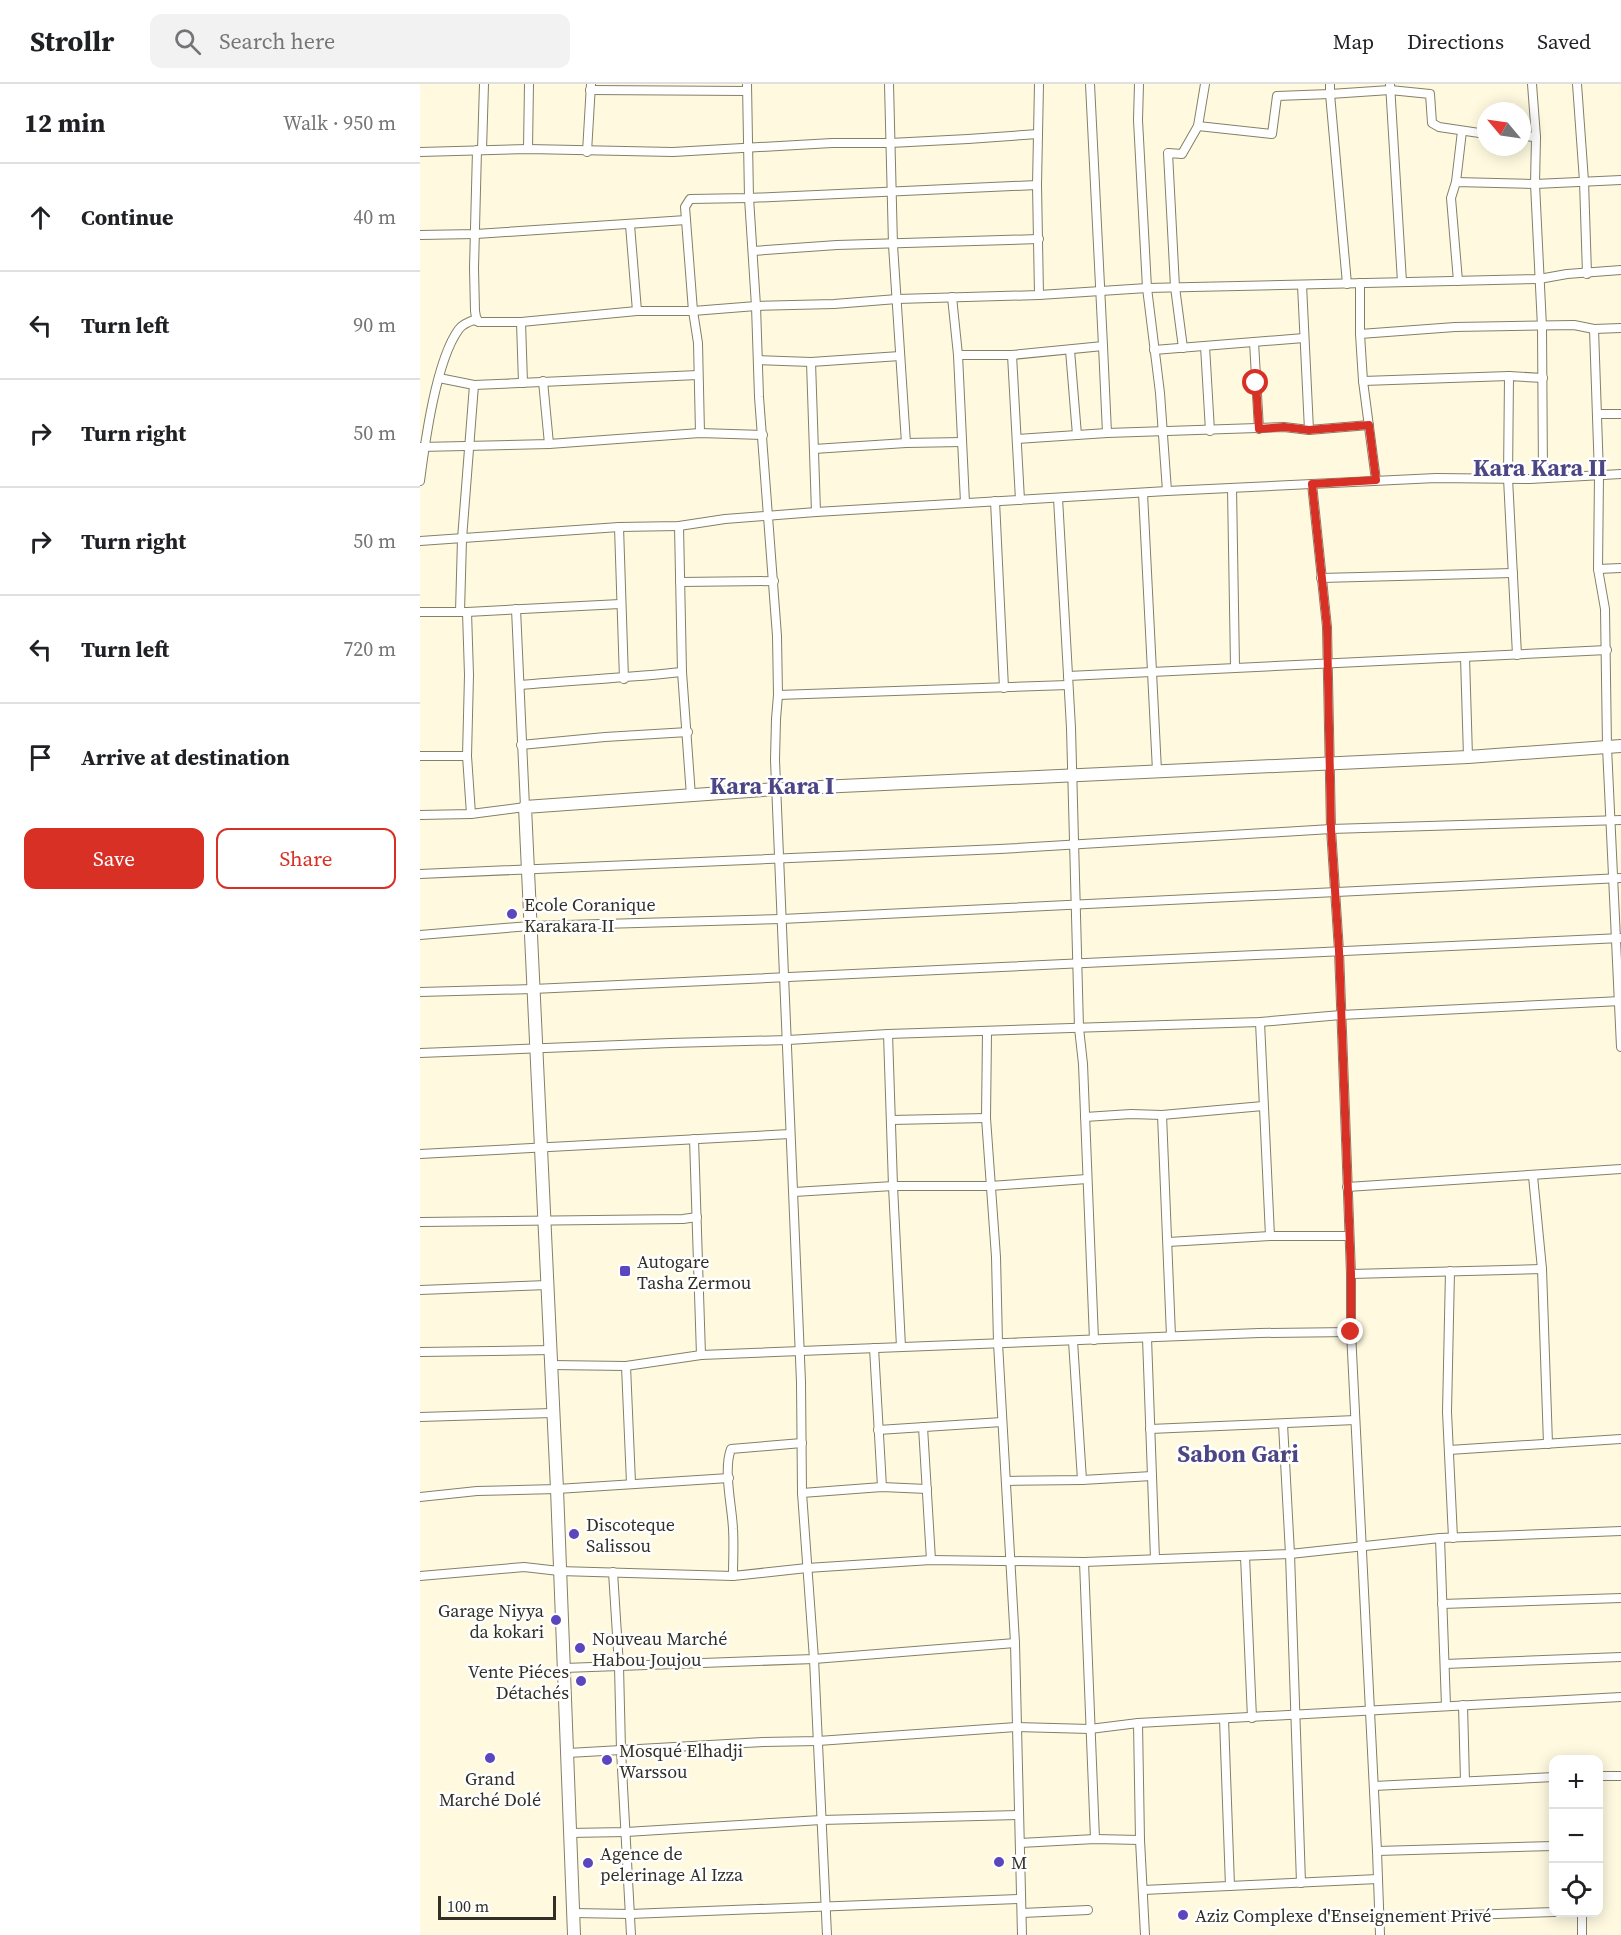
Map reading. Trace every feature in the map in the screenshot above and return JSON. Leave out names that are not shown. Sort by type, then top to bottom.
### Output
[{"type":"street","points":[[479,322],[475,311],[474,268],[484,84]]},
{"type":"street","points":[[528,149],[530,84]]},
{"type":"street","points":[[889,84],[893,245],[906,443]]},
{"type":"street","points":[[1039,84],[1037,185],[1039,295]]},
{"type":"street","points":[[1090,84],[1107,433]]},
{"type":"street","points":[[1139,84],[1138,120],[1147,288],[1160,393],[1167,491]]},
{"type":"street","points":[[1183,348],[1174,287],[1168,153],[1182,154],[1198,126],[1205,84]]},
{"type":"street","points":[[1532,84],[1536,136],[1535,184],[1542,327],[1543,478]]},
{"type":"street","points":[[1577,84],[1584,181],[1587,274]]},
{"type":"street","points":[[587,152],[590,87],[747,88],[749,198],[759,397],[764,435],[774,581],[778,695],[777,789],[800,1351],[802,1493],[814,1659],[827,1935]]},
{"type":"street","points":[[1198,126],[1272,134],[1277,96],[1330,89],[1390,87],[1430,94],[1432,123],[1439,127],[1477,133]]},
{"type":"street","points":[[1390,87],[1402,282]]},
{"type":"street","points":[[1330,89],[1347,284]]},
{"type":"street","points":[[1458,281],[1451,198],[1456,182],[1462,131]]},
{"type":"street","points":[[420,152],[528,149],[673,152],[1038,134]]},
{"type":"street","points":[[1531,136],[1536,136]]},
{"type":"street","points":[[1456,182],[1535,184],[1621,180]]},
{"type":"street","points":[[700,433],[698,343],[693,311],[685,207],[690,199],[1037,185]]},
{"type":"street","points":[[420,235],[476,234],[686,220]]},
{"type":"street","points":[[630,225],[637,311]]},
{"type":"street","points":[[753,251],[837,245],[1039,239]]},
{"type":"street","points":[[420,481],[422,447],[447,354],[460,328],[474,320],[521,322],[637,311],[693,311],[756,306],[1039,295],[1147,288],[1539,279],[1567,274],[1621,270]]},
{"type":"street","points":[[1360,283],[1363,381],[1376,480]]},
{"type":"street","points":[[1302,285],[1309,430]]},
{"type":"street","points":[[952,297],[958,355],[965,502]]},
{"type":"street","points":[[521,322],[523,383]]},
{"type":"street","points":[[1360,334],[1455,327],[1621,328]]},
{"type":"street","points":[[1594,329],[1598,414],[1598,569],[1605,609],[1607,650],[1607,747],[1610,821],[1617,879],[1621,1047]]},
{"type":"street","points":[[1154,350],[1304,338]]},
{"type":"street","points":[[1254,342],[1259,429]]},
{"type":"street","points":[[958,355],[1012,355],[1103,346]]},
{"type":"street","points":[[1205,346],[1210,431]]},
{"type":"street","points":[[1070,350],[1077,435]]},
{"type":"street","points":[[1012,355],[1020,500]]},
{"type":"street","points":[[758,360],[812,362],[900,356]]},
{"type":"street","points":[[812,362],[816,512]]},
{"type":"street","points":[[439,378],[474,385],[698,375]]},
{"type":"street","points":[[1363,381],[1509,376],[1543,378]]},
{"type":"street","points":[[1509,376],[1508,478],[1517,655]]},
{"type":"street","points":[[543,381],[549,444]]},
{"type":"street","points":[[471,814],[467,756],[470,675],[464,612],[462,539],[474,385]]},
{"type":"street","points":[[1598,414],[1621,414]]},
{"type":"street","points":[[1017,439],[1107,433],[1284,427],[1309,430],[1369,425]]},
{"type":"street","points":[[422,447],[549,444],[700,433],[764,435]]},
{"type":"street","points":[[814,449],[962,442]]},
{"type":"street","points":[[420,541],[619,527],[679,526],[770,515],[965,502],[1376,480],[1543,478],[1621,474]]},
{"type":"street","points":[[1312,484],[1327,627],[1331,829],[1339,951],[1354,1420],[1380,1935]]},
{"type":"street","points":[[1232,488],[1235,666]]},
{"type":"street","points":[[1143,493],[1157,771]]},
{"type":"street","points":[[1058,498],[1068,680],[1094,1340]]},
{"type":"street","points":[[995,501],[1004,688]]},
{"type":"street","points":[[679,526],[682,672],[691,796]]},
{"type":"street","points":[[619,527],[624,679]]},
{"type":"street","points":[[1598,569],[1621,568]]},
{"type":"street","points":[[1321,578],[1513,573]]},
{"type":"street","points":[[680,582],[774,581]]},
{"type":"street","points":[[420,612],[620,604]]},
{"type":"street","points":[[516,609],[539,1147],[557,1489],[573,1935]]},
{"type":"street","points":[[778,695],[1004,688],[1153,670],[1607,650]]},
{"type":"street","points":[[1465,657],[1468,757]]},
{"type":"street","points":[[520,685],[624,679],[682,672]]},
{"type":"street","points":[[521,745],[688,732]]},
{"type":"street","points":[[420,815],[471,814],[525,807],[777,789],[1468,757],[1621,746]]},
{"type":"street","points":[[420,756],[467,756]]},
{"type":"street","points":[[420,874],[529,871],[1073,845],[1331,829],[1621,820]]},
{"type":"street","points":[[420,935],[530,926],[782,919],[1617,879]]},
{"type":"street","points":[[420,992],[533,989],[1618,939]]},
{"type":"street","points":[[420,1053],[1260,1022],[1341,1015],[1620,1001]]},
{"type":"street","points":[[1260,1022],[1270,1236]]},
{"type":"street","points":[[987,1032],[986,1118],[996,1257],[998,1343],[1015,1644],[1022,1935]]},
{"type":"street","points":[[888,1034],[901,1347]]},
{"type":"street","points":[[1085,1118],[1131,1114],[1162,1115],[1263,1106]]},
{"type":"street","points":[[1162,1115],[1171,1336]]},
{"type":"street","points":[[891,1120],[986,1118]]},
{"type":"street","points":[[420,1154],[790,1134]]},
{"type":"street","points":[[694,1139],[701,1355]]},
{"type":"street","points":[[1347,1187],[1621,1169]]},
{"type":"street","points":[[1533,1176],[1542,1269],[1548,1444]]},
{"type":"street","points":[[794,1192],[893,1186],[990,1186],[1087,1179]]},
{"type":"street","points":[[420,1222],[697,1217]]},
{"type":"street","points":[[1168,1242],[1270,1236],[1349,1236]]},
{"type":"street","points":[[1351,1274],[1542,1269]]},
{"type":"street","points":[[1450,1270],[1447,1412],[1453,1538]]},
{"type":"street","points":[[420,1290],[547,1285]]},
{"type":"street","points":[[551,1365],[626,1366],[701,1355],[1171,1336],[1351,1332]]},
{"type":"street","points":[[1147,1338],[1155,1559]]},
{"type":"street","points":[[1073,1341],[1082,1480]]},
{"type":"street","points":[[874,1348],[882,1487]]},
{"type":"street","points":[[420,1352],[551,1350]]},
{"type":"street","points":[[626,1366],[631,1483]]},
{"type":"street","points":[[420,1418],[553,1413]]},
{"type":"street","points":[[1150,1429],[1354,1420]]},
{"type":"street","points":[[878,1430],[1002,1422]]},
{"type":"street","points":[[1283,1424],[1290,1554],[1301,1883]]},
{"type":"street","points":[[923,1427],[931,1560]]},
{"type":"street","points":[[1449,1450],[1621,1439]]},
{"type":"street","points":[[733,1576],[733,1528],[728,1455],[731,1449],[802,1443]]},
{"type":"street","points":[[1006,1480],[1082,1480],[1152,1476]]},
{"type":"street","points":[[420,1497],[477,1491],[557,1489],[729,1478]]},
{"type":"street","points":[[802,1493],[882,1487],[927,1489]]},
{"type":"street","points":[[420,1576],[524,1568],[733,1576],[807,1568],[931,1560],[1084,1562],[1290,1554],[1440,1538],[1621,1531]]},
{"type":"street","points":[[1440,1538],[1446,1706]]},
{"type":"street","points":[[1245,1556],[1252,1718]]},
{"type":"street","points":[[1084,1562],[1095,1839]]},
{"type":"street","points":[[613,1572],[620,1666],[621,1750],[631,1935]]},
{"type":"street","points":[[1442,1604],[1621,1598]]},
{"type":"street","points":[[564,1668],[814,1659],[1015,1644]]},
{"type":"street","points":[[1445,1664],[1621,1657]]},
{"type":"street","points":[[567,1753],[818,1741],[1016,1727],[1090,1729],[1138,1723],[1252,1718],[1370,1709],[1621,1697]]},
{"type":"street","points":[[1463,1705],[1465,1781]]},
{"type":"street","points":[[1224,1719],[1230,1886]]},
{"type":"street","points":[[1138,1723],[1140,1840],[1145,1935]]},
{"type":"street","points":[[1603,1776],[1621,1776]]},
{"type":"street","points":[[1374,1786],[1549,1777]]},
{"type":"street","points":[[569,1833],[626,1832],[821,1820],[1019,1815]]},
{"type":"street","points":[[1020,1843],[1095,1839],[1140,1840]]},
{"type":"street","points":[[1377,1851],[1549,1846]]},
{"type":"street","points":[[1143,1890],[1378,1879]]},
{"type":"street","points":[[573,1913],[630,1914],[1021,1899]]},
{"type":"street","points":[[1022,1913],[1088,1910]]},
{"type":"street","points":[[1379,1918],[1549,1912]]},
{"type":"street","points":[[1582,1917],[1582,1935]]},
{"type":"place","name":"Ecole Coranique Karakara II","points":[[512,914]]},
{"type":"place","name":"Autogare Tasha Zermou","points":[[625,1271]]},
{"type":"place","name":"Discoteque Salissou","points":[[574,1534]]},
{"type":"place","name":"Garage Niyya da kokari","points":[[556,1620]]},
{"type":"place","name":"Nouveau Marché Habou Joujou","points":[[580,1648]]},
{"type":"place","name":"Vente Piéces Détachés","points":[[581,1681]]},
{"type":"place","name":"Grand Marché Dolé","points":[[490,1758]]},
{"type":"place","name":"Mosqué Elhadji Warssou","points":[[607,1760]]},
{"type":"place","name":"M","points":[[999,1862]]},
{"type":"place","name":"Agence de pelerinage Al Izza","points":[[588,1863]]},
{"type":"place","name":"Aziz Complexe d'Enseignement Privé","points":[[1183,1915]]},
{"type":"district","name":"Kara Kara II","points":[[1540,467]]},
{"type":"district","name":"Kara Kara I","points":[[772,785]]},
{"type":"district","name":"Sabon Gari","points":[[1238,1453]]},
{"type":"route","points":[[1256,383],[1259,429],[1284,427],[1309,430],[1369,425],[1374,452],[1376,480],[1312,484],[1327,627],[1331,829],[1339,951],[1351,1274],[1351,1332]]}]
